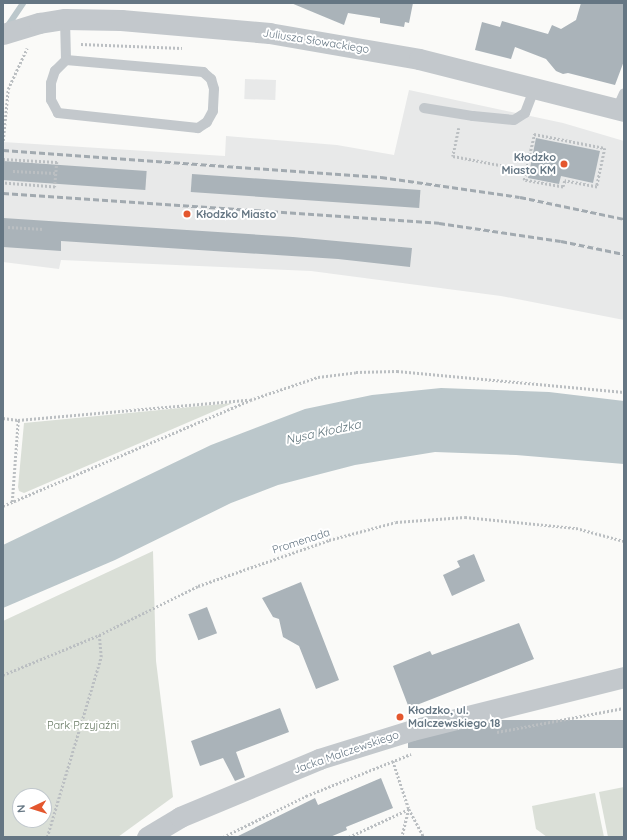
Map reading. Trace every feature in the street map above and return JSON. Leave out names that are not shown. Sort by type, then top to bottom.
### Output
[{"type":"street","name":"Juliusza Słowackiego","points":[[21,28],[65,19],[121,20],[269,33],[419,59],[535,87],[622,104]]},
{"type":"street","name":"Jacka Malczewskiego","points":[[147,837],[180,816],[319,759],[387,738],[624,677]]},
{"type":"lane","points":[[65,19],[66,60],[55,70],[51,84],[51,100],[58,113],[198,128],[207,122],[213,112],[214,89],[211,79],[203,72],[66,60]]},
{"type":"lane","points":[[424,108],[514,120],[525,114],[535,87]]},
{"type":"path","points":[[3,141],[8,88],[21,28]]},
{"type":"path","points":[[462,114],[453,156],[526,170]]},
{"type":"path","points":[[534,134],[605,148],[597,187],[565,181],[564,187],[524,180],[526,170],[534,134]]},
{"type":"path","points":[[3,159],[57,162],[55,187],[3,183]]},
{"type":"path","points":[[13,171],[56,173]]},
{"type":"path","points":[[8,227],[44,229]]},
{"type":"path","points":[[3,506],[250,400],[318,377],[390,372],[624,392]]},
{"type":"path","points":[[3,418],[18,420],[250,400]]},
{"type":"path","points":[[12,502],[18,420]]},
{"type":"path","name":"Promenada","points":[[3,674],[99,635],[204,584],[330,540],[396,522],[465,517],[576,528],[624,541]]},
{"type":"path","points":[[46,837],[101,658],[99,635]]},
{"type":"path","points":[[496,733],[624,708]]},
{"type":"path","points":[[387,738],[408,809],[424,837]]},
{"type":"path","points":[[223,837],[306,796],[414,753]]},
{"type":"path","points":[[349,837],[408,809]]},
{"type":"path","points":[[402,837],[408,809]]},
{"type":"shaded area","points":[[245,79],[276,80],[275,100],[244,99]]},
{"type":"shaded area","points":[[409,90],[563,123],[624,141],[624,320],[501,296],[311,271],[61,260],[59,269],[3,262],[3,142],[225,156],[226,136],[337,145],[394,155]]},
{"type":"green space","points":[[233,403],[24,493],[19,491],[18,487],[24,423]]},
{"type":"green space","name":"Park Przyjaźni","points":[[153,551],[156,661],[173,797],[118,837],[3,837],[3,621]]},
{"type":"green space","points":[[624,787],[624,837],[608,837],[599,792]]},
{"type":"green space","points":[[595,793],[604,837],[547,837],[536,829],[532,806]]},
{"type":"water","name":"Nysa Kłodzka","points":[[441,388],[549,392],[624,401],[624,464],[516,455],[435,452],[355,465],[278,485],[231,503],[115,560],[3,608],[3,545],[211,445],[305,409],[372,395]]},
{"type":"building","points":[[291,3],[413,3],[409,23],[405,22],[404,27],[380,23],[380,18],[348,13],[344,25]]},
{"type":"building","points":[[581,3],[624,3],[624,61],[615,85],[568,73],[563,74],[556,71],[546,59],[515,47],[511,59],[475,50],[482,22],[500,27],[502,21],[548,34],[552,25],[561,29],[576,20]]},
{"type":"building","name":"Kłodzko Miasto KM","points":[[536,138],[600,151],[593,183],[561,176],[559,184],[528,178]]},
{"type":"building","points":[[3,161],[147,171],[145,190],[3,180]]},
{"type":"building","points":[[192,174],[420,190],[419,208],[191,192]]},
{"type":"building","points":[[3,218],[293,237],[412,248],[410,267],[338,259],[61,241],[61,251],[3,247]]},
{"type":"building","points":[[474,554],[485,581],[452,596],[443,575],[460,567],[457,561]]},
{"type":"building","points":[[301,582],[339,680],[316,689],[299,646],[283,637],[279,619],[273,617],[262,598]]},
{"type":"building","points":[[207,607],[217,633],[198,640],[188,614]]},
{"type":"building","points":[[519,623],[534,659],[409,708],[393,666],[430,651],[432,655]]},
{"type":"building","points":[[280,708],[289,732],[236,752],[245,777],[235,781],[223,758],[200,766],[191,741]]},
{"type":"building","points":[[408,720],[624,720],[624,748],[408,748]]},
{"type":"building","points":[[381,778],[393,808],[346,827],[347,830],[330,837],[236,837],[315,798],[318,805]]},
{"type":"waterway","points":[[7,27],[23,3]]},
{"type":"railway","points":[[3,150],[381,177],[520,197],[624,219]]},
{"type":"railway","points":[[3,193],[439,223],[561,241],[624,254]]},
{"type":"place","name":"Kłodzko Miasto KM","points":[[564,164]]},
{"type":"place","name":"Kłodzko Miasto","points":[[187,214]]},
{"type":"place","name":"Kłodzko, ul. Malczewskiego 18","points":[[400,717]]}]
